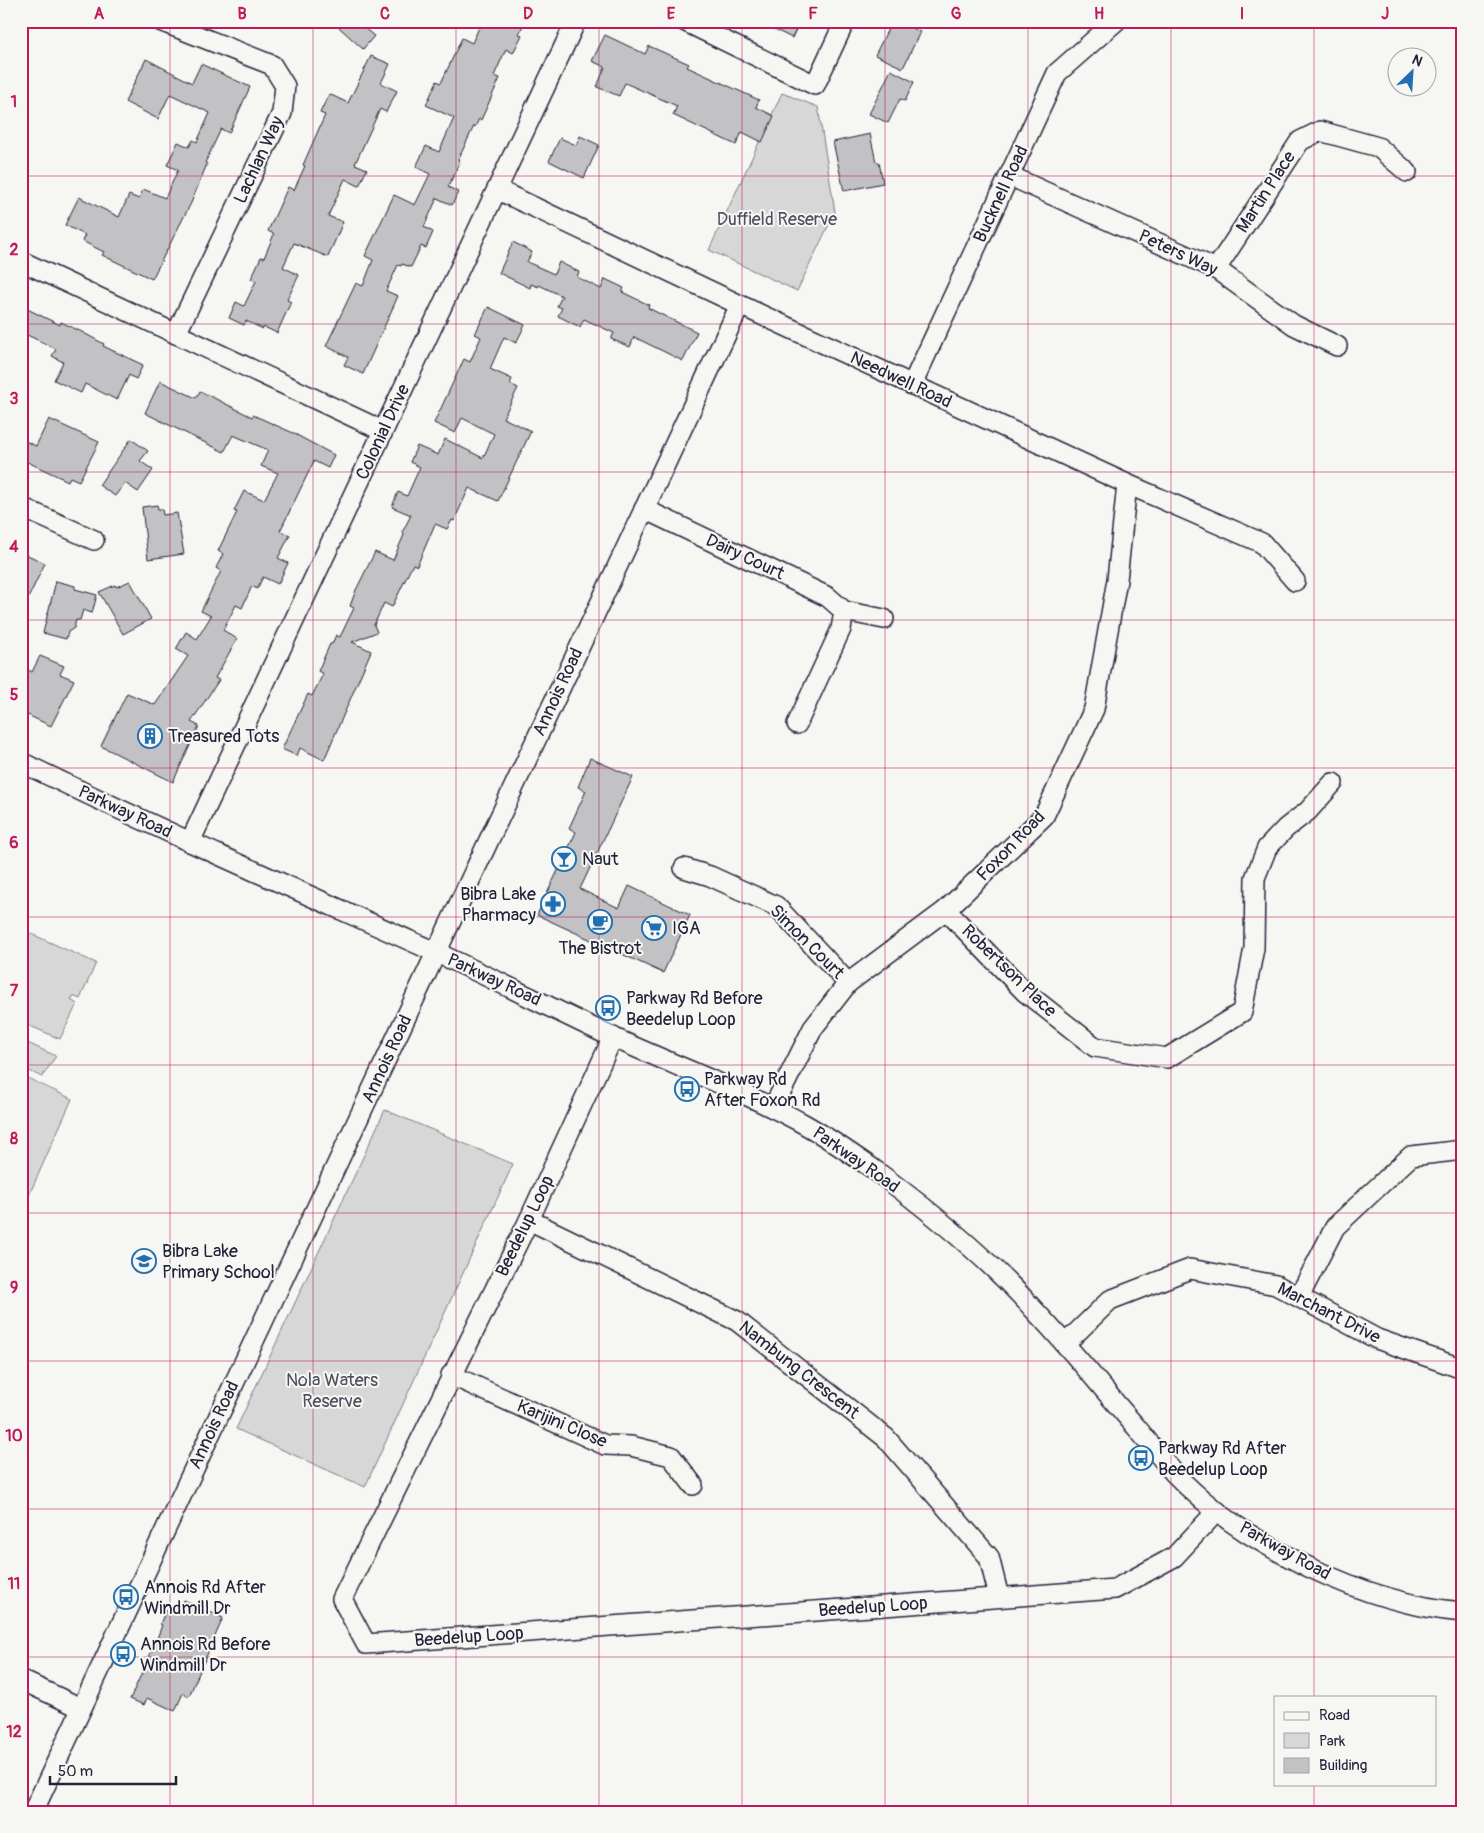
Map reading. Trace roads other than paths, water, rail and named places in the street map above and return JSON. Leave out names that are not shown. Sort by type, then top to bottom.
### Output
[{"type":"street","name":"Lachlan Way","points":[[160,21],[272,65],[285,86],[282,114],[176,334]]},
{"type":"street","name":"Colonial Drive","points":[[190,842],[576,21]]},
{"type":"street","points":[[684,21],[815,85],[846,21]]},
{"type":"street","name":"Bucknell Road","points":[[912,385],[1057,73],[1116,21]]},
{"type":"street","name":"Martin Place","points":[[1216,269],[1300,141],[1306,137],[1320,131],[1378,148],[1407,172]]},
{"type":"street","name":"Peters Way","points":[[1010,176],[1216,269],[1294,325],[1337,346]]},
{"type":"street","name":"Needwell Road","points":[[498,190],[740,305],[1126,484],[1262,543],[1295,581]]},
{"type":"street","points":[[21,261],[383,431]]},
{"type":"street","name":"Annois Road","points":[[33,1812],[740,305]]},
{"type":"street","name":"Foxon Road","points":[[773,1108],[812,1028],[848,983],[946,910],[1044,816],[1094,709],[1117,580],[1126,484]]},
{"type":"street","points":[[21,507],[94,540]]},
{"type":"street","name":"Dairy Court","points":[[644,509],[828,597],[844,611],[884,618]]},
{"type":"street","points":[[797,724],[840,628],[844,611]]},
{"type":"street","name":"Parkway Road","points":[[21,762],[190,842],[436,953],[613,1037],[773,1108],[834,1142],[926,1210],[1004,1277],[1065,1344],[1175,1474],[1217,1511],[1252,1536],[1276,1550],[1341,1581],[1393,1599],[1463,1612]]},
{"type":"street","name":"Robertson Place","points":[[946,910],[1026,992],[1095,1047],[1167,1058],[1242,1012],[1254,948],[1255,878],[1267,848],[1286,828],[1308,811],[1333,782]]},
{"type":"street","name":"Simon Court","points":[[684,868],[710,876],[776,906],[848,983]]},
{"type":"street","name":"Beedelup Loop","points":[[613,1037],[529,1220],[342,1599],[366,1644],[1115,1590],[1174,1557],[1217,1511]]},
{"type":"street","points":[[1299,1297],[1335,1226],[1410,1156],[1463,1150]]},
{"type":"street","name":"Nambung Crescent","points":[[529,1220],[737,1321],[886,1438],[988,1557],[999,1598]]},
{"type":"street","name":"Marchant Drive","points":[[1065,1344],[1110,1300],[1190,1270],[1276,1285],[1378,1339],[1463,1369]]},
{"type":"street","name":"Karijini Close","points":[[451,1375],[605,1445],[631,1446],[671,1456],[693,1485]]},
{"type":"street","points":[[21,1680],[81,1708]]},
{"type":"place","name":"Treasured Tots","points":[[150,736]]},
{"type":"place","name":"Naut","points":[[564,859]]},
{"type":"place","name":"Bibra Lake Pharmacy","points":[[553,904]]},
{"type":"place","name":"The Bistrot","points":[[600,922]]},
{"type":"place","name":"IGA","points":[[654,928]]},
{"type":"place","name":"Parkway Rd Before Beedelup Loop","points":[[608,1008]]},
{"type":"place","name":"Parkway Rd After Foxon Rd","points":[[687,1089]]},
{"type":"place","name":"Bibra Lake Primary School","points":[[144,1261]]},
{"type":"place","name":"Parkway Rd After Beedelup Loop","points":[[1141,1458]]},
{"type":"place","name":"Annois Rd After Windmill Dr","points":[[126,1597]]},
{"type":"place","name":"Annois Rd Before Windmill Dr","points":[[123,1654]]},
{"type":"park label","name":"Duffield Reserve","points":[[777,219]]},
{"type":"park label","name":"Nola Waters Reserve","points":[[332,1390]]}]
